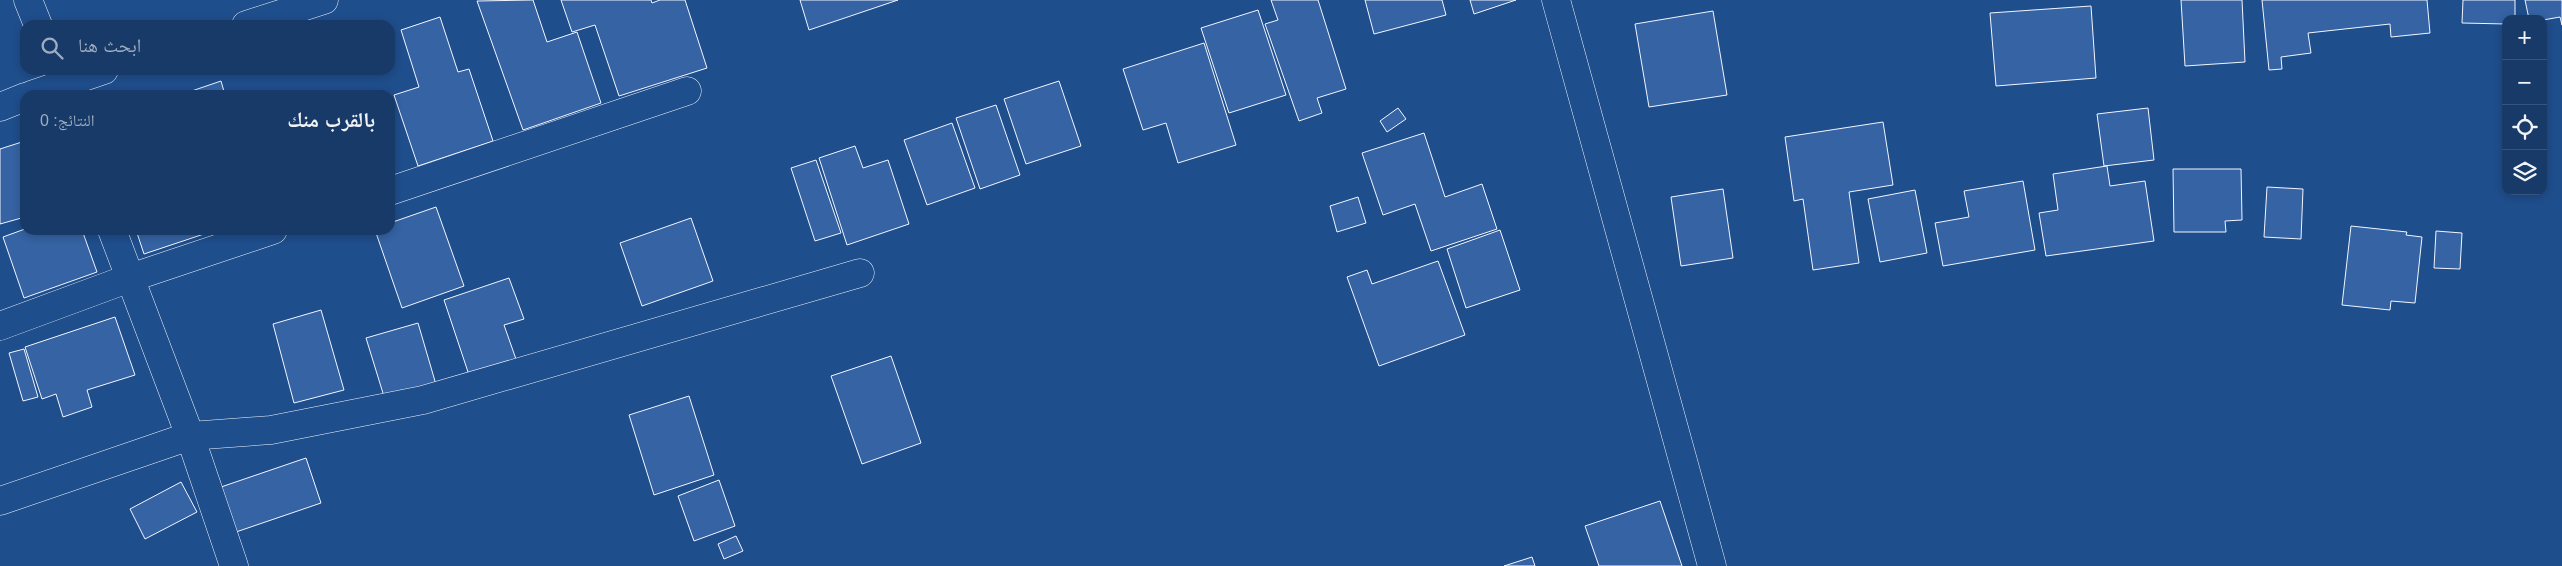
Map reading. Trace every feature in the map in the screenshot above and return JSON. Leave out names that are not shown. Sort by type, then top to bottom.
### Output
[{"type":"street","points":[[28,0],[36,20]]},
{"type":"street","points":[[262,20],[324,0]]},
{"type":"street","points":[[1556,0],[1712,566]]},
{"type":"street","points":[[43,90],[87,75]]},
{"type":"street","points":[[395,189],[688,90]]},
{"type":"street","points":[[0,107],[20,99]]},
{"type":"street","points":[[114,235],[190,436],[234,566]]},
{"type":"street","points":[[0,326],[130,278],[259,235]]},
{"type":"street","points":[[0,501],[190,436],[272,430],[423,400],[860,273]]},
{"type":"building","points":[[533,0],[547,42],[577,32],[601,103],[523,130],[477,1]]},
{"type":"building","points":[[561,0],[651,0],[652,3],[660,0],[685,0],[707,68],[619,96],[595,25],[572,32]]},
{"type":"building","points":[[800,0],[898,0],[809,30]]},
{"type":"building","points":[[1271,0],[1318,0],[1346,89],[1317,98],[1322,113],[1299,121],[1265,24],[1278,20]]},
{"type":"building","points":[[1365,0],[1442,0],[1446,15],[1374,34]]},
{"type":"building","points":[[1470,0],[1516,0],[1474,14]]},
{"type":"building","points":[[2181,0],[2242,0],[2245,62],[2185,66]]},
{"type":"building","points":[[2262,0],[2427,0],[2430,33],[2391,37],[2390,24],[2308,33],[2311,53],[2281,57],[2282,69],[2269,70]]},
{"type":"building","points":[[2463,0],[2515,0],[2515,15],[2502,15],[2502,24],[2462,23]]},
{"type":"building","points":[[2525,0],[2562,0],[2562,25],[2560,17],[2547,19],[2547,15],[2528,15]]},
{"type":"building","points":[[2091,6],[2096,78],[1996,86],[1990,13]]},
{"type":"building","points":[[1258,10],[1286,95],[1229,113],[1201,28]]},
{"type":"building","points":[[1713,11],[1727,95],[1649,107],[1635,24]]},
{"type":"building","points":[[440,17],[458,72],[469,69],[493,141],[418,166],[395,98],[395,95],[419,87],[401,30]]},
{"type":"building","points":[[1204,43],[1236,145],[1178,163],[1166,123],[1143,130],[1123,69]]},
{"type":"building","points":[[221,81],[224,90],[195,90]]},
{"type":"building","points":[[1059,81],[1081,146],[1026,164],[1004,99]]},
{"type":"building","points":[[996,105],[1020,175],[980,189],[956,118]]},
{"type":"building","points":[[1398,108],[1406,119],[1387,132],[1380,121]]},
{"type":"building","points":[[2148,108],[2154,160],[2104,166],[2097,114]]},
{"type":"building","points":[[1883,122],[1893,185],[1849,192],[1859,263],[1813,270],[1803,199],[1794,201],[1785,137]]},
{"type":"building","points":[[952,123],[975,188],[927,205],[904,140]]},
{"type":"building","points":[[1424,133],[1445,197],[1482,184],[1497,229],[1431,251],[1415,204],[1383,215],[1362,153]]},
{"type":"building","points":[[20,143],[20,218],[0,224],[0,149]]},
{"type":"building","points":[[855,146],[863,168],[888,160],[909,224],[847,245],[819,158]]},
{"type":"building","points":[[816,160],[841,233],[815,241],[791,168]]},
{"type":"building","points":[[2107,166],[2110,186],[2145,181],[2154,241],[2046,256],[2039,213],[2058,210],[2053,174]]},
{"type":"building","points":[[2173,169],[2241,169],[2242,220],[2225,221],[2226,232],[2174,232]]},
{"type":"building","points":[[2023,181],[2035,250],[1943,266],[1935,223],[1969,217],[1964,191]]},
{"type":"building","points":[[2267,187],[2303,189],[2301,239],[2264,237]]},
{"type":"building","points":[[1723,189],[1733,258],[1681,266],[1671,197]]},
{"type":"building","points":[[1915,190],[1927,253],[1880,262],[1868,199]]},
{"type":"building","points":[[1358,197],[1366,223],[1337,232],[1330,206]]},
{"type":"building","points":[[436,207],[464,286],[402,308],[377,235],[395,235],[395,221]]},
{"type":"building","points":[[691,218],[713,281],[642,306],[620,243]]},
{"type":"building","points":[[2351,226],[2407,232],[2406,235],[2422,237],[2415,303],[2391,301],[2390,310],[2342,305]]},
{"type":"building","points":[[1500,230],[1520,290],[1466,308],[1447,249]]},
{"type":"building","points":[[20,231],[20,235],[84,235],[97,272],[24,298],[3,237]]},
{"type":"building","points":[[2436,231],[2462,233],[2460,269],[2434,268]]},
{"type":"building","points":[[138,235],[201,235],[144,254]]},
{"type":"building","points":[[1438,261],[1465,335],[1379,366],[1347,277],[1367,270],[1372,284]]},
{"type":"building","points":[[509,278],[524,319],[504,325],[517,362],[470,378],[444,300]]},
{"type":"building","points":[[321,310],[344,390],[294,403],[273,324]]},
{"type":"building","points":[[115,317],[135,375],[87,390],[92,407],[63,417],[56,394],[42,399],[25,347]]},
{"type":"building","points":[[418,323],[437,388],[386,403],[366,338]]},
{"type":"building","points":[[24,349],[38,397],[23,401],[9,353]]},
{"type":"building","points":[[891,356],[921,443],[862,464],[831,376]]},
{"type":"building","points":[[689,396],[714,475],[654,495],[629,415]]},
{"type":"building","points":[[306,458],[321,503],[236,532],[221,487]]},
{"type":"building","points":[[719,480],[735,526],[694,541],[678,496]]},
{"type":"building","points":[[181,482],[197,512],[145,539],[130,509]]},
{"type":"building","points":[[1660,501],[1682,566],[1599,566],[1585,526]]},
{"type":"building","points":[[736,536],[743,551],[724,559],[718,544]]},
{"type":"building","points":[[1532,557],[1535,566],[1504,566]]}]
